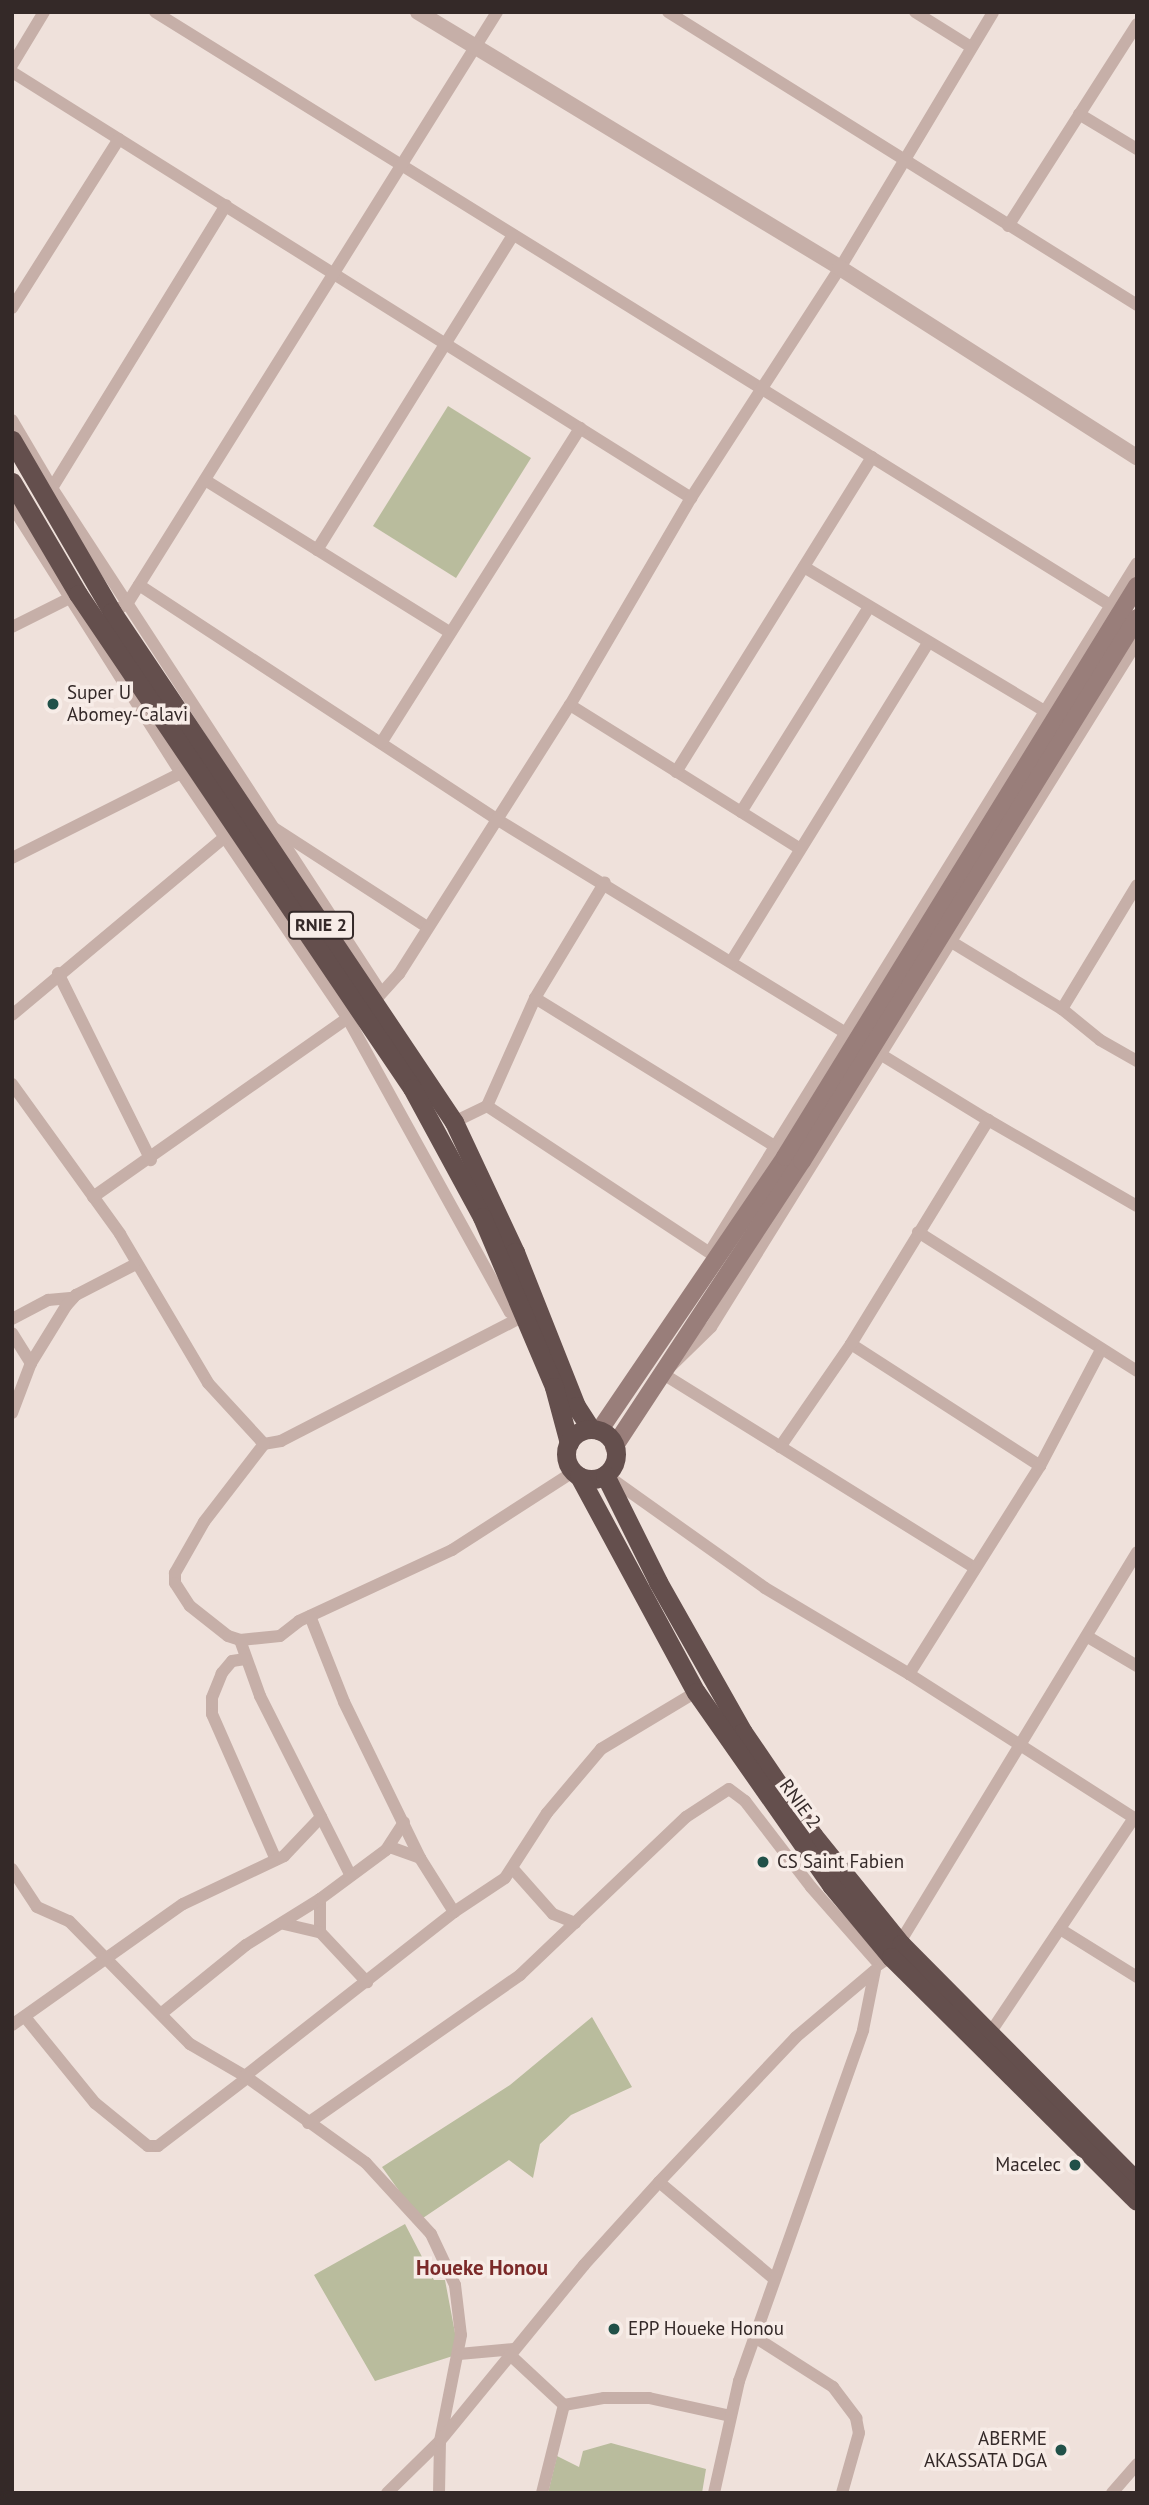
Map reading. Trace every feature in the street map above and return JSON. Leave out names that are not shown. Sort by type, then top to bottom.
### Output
[{"type":"highway","name":"RNIE 2","points":[[12,440],[119,608],[364,1007],[440,1138],[482,1217],[522,1320],[564,1412],[569,1443],[566,1453],[696,1692],[886,1959],[1137,2201]]},
{"type":"highway","name":"RNIE 2","points":[[12,482],[73,596],[230,833],[454,1122],[515,1252],[576,1406],[595,1430],[614,1447]]},
{"type":"highway","points":[[569,1443],[578,1433],[595,1430]]},
{"type":"highway","points":[[576,1474],[605,1475],[614,1462],[614,1447]]},
{"type":"highway","name":"RNIE 2","points":[[605,1475],[658,1582],[743,1732],[813,1835],[886,1959],[990,2034],[1137,2182]]},
{"type":"main road","points":[[614,1447],[663,1374],[865,1042],[1137,586]]},
{"type":"main road","points":[[595,1430],[646,1363],[865,1042],[946,939],[1137,618]]},
{"type":"street","points":[[12,65],[44,12]]},
{"type":"street","points":[[155,12],[1111,605]]},
{"type":"street","points":[[418,12],[840,268],[1137,457]]},
{"type":"street","points":[[119,608],[139,585],[496,12]]},
{"type":"street","points":[[668,12],[1137,304]]},
{"type":"street","points":[[915,12],[971,47]]},
{"type":"street","points":[[93,1197],[151,1160],[364,1007],[399,974],[570,705],[691,498],[840,268],[993,12]]},
{"type":"street","points":[[1008,226],[1137,24]]},
{"type":"street","points":[[12,72],[691,498]]},
{"type":"street","points":[[1079,114],[1137,149]]},
{"type":"street","points":[[12,308],[119,139]]},
{"type":"street","points":[[51,488],[226,205]]},
{"type":"street","points":[[317,550],[513,234]]},
{"type":"street","points":[[12,420],[119,608],[270,826],[364,1007]]},
{"type":"street","points":[[380,743],[580,428]]},
{"type":"street","points":[[676,772],[872,457]]},
{"type":"street","points":[[205,480],[449,632]]},
{"type":"street","points":[[12,506],[73,596],[181,773],[230,833],[58,972],[12,1015]]},
{"type":"street","points":[[646,1363],[667,1317],[778,1148],[865,1042],[1046,712],[1137,563]]},
{"type":"street","points":[[804,568],[1046,712]]},
{"type":"street","points":[[139,585],[498,820],[605,882],[988,1121],[1137,1206]]},
{"type":"street","points":[[12,627],[73,596]]},
{"type":"street","points":[[741,812],[869,607]]},
{"type":"street","points":[[732,962],[799,848],[929,642]]},
{"type":"street","points":[[1137,642],[946,939],[1062,1009],[1100,1040],[1137,1061]]},
{"type":"street","points":[[570,705],[799,848]]},
{"type":"street","points":[[12,858],[181,773]]},
{"type":"street","points":[[270,826],[427,927]]},
{"type":"street","points":[[454,1122],[487,1106],[535,998],[605,882]]},
{"type":"street","points":[[1062,1009],[1137,885]]},
{"type":"street","points":[[58,972],[151,1160]]},
{"type":"street","points":[[535,998],[778,1148]]},
{"type":"street","points":[[12,1084],[93,1197],[208,1383],[264,1444]]},
{"type":"street","points":[[487,1106],[710,1253]]},
{"type":"street","points":[[780,1447],[850,1344],[988,1121]]},
{"type":"street","points":[[918,1232],[1137,1371]]},
{"type":"street","points":[[12,1319],[48,1300],[73,1298],[134,1265]]},
{"type":"street","points":[[12,1413],[31,1363],[73,1298]]},
{"type":"street","points":[[522,1320],[281,1441],[264,1444],[204,1522],[175,1573],[175,1584],[190,1606],[216,1629],[240,1640],[280,1636],[310,1616],[452,1550],[576,1474]]},
{"type":"street","points":[[12,1334],[31,1363]]},
{"type":"street","points":[[850,1344],[1040,1466]]},
{"type":"street","points":[[909,1674],[1040,1466],[1101,1350]]},
{"type":"street","points":[[663,1374],[975,1569]]},
{"type":"street","points":[[605,1475],[765,1588],[909,1674],[1135,1819],[990,2034]]},
{"type":"street","points":[[714,2493],[730,2416],[753,2336],[886,1959],[1016,1745],[1088,1637],[1137,1552]]},
{"type":"street","points":[[310,1616],[344,1702],[420,1858],[454,1912]]},
{"type":"street","points":[[1088,1637],[1137,1666]]},
{"type":"street","points":[[240,1640],[245,1659],[350,1874]]},
{"type":"street","points":[[245,1659],[232,1661],[222,1673],[212,1699],[212,1714],[276,1860]]},
{"type":"street","points":[[25,2017],[95,2103],[148,2146],[158,2146],[454,1912],[513,1869],[547,1813],[601,1749],[696,1692]]},
{"type":"street","points":[[307,2123],[410,2048],[504,1987],[686,1817],[729,1789],[745,1801],[811,1888],[886,1959]]},
{"type":"street","points":[[12,2025],[183,1904],[276,1860],[298,1845],[321,1817]]},
{"type":"street","points":[[162,2013],[246,1945],[284,1924],[390,1847],[404,1822]]},
{"type":"street","points":[[390,1847],[420,1858]]},
{"type":"street","points":[[12,1869],[37,1907],[69,1921],[204,2055],[246,2077],[386,2179],[431,2234],[455,2285],[460,2308],[459,2354],[440,2441],[439,2493]]},
{"type":"street","points":[[513,1869],[553,1914],[575,1923]]},
{"type":"street","points":[[320,1899],[320,1932]]},
{"type":"street","points":[[284,1924],[320,1932],[367,1982]]},
{"type":"street","points":[[1060,1929],[1137,1977]]},
{"type":"street","points":[[387,2493],[440,2441],[512,2352],[659,2182],[796,2037],[886,1959]]},
{"type":"street","points":[[659,2182],[773,2278]]},
{"type":"street","points":[[753,2336],[832,2387],[856,2417],[859,2432],[842,2493]]},
{"type":"street","points":[[459,2354],[512,2352],[564,2405]]},
{"type":"street","points":[[564,2405],[604,2398],[649,2398],[730,2416]]},
{"type":"street","points":[[542,2493],[564,2405]]},
{"type":"street","points":[[1112,2493],[1137,2464]]},
{"type":"green space","points":[[448,406],[531,458],[456,578],[373,526]]},
{"type":"green space","points":[[592,2017],[632,2087],[571,2115],[540,2144],[533,2178],[509,2160],[420,2220],[382,2167],[510,2085]]},
{"type":"green space","points":[[405,2224],[434,2280],[445,2280],[459,2354],[375,2381],[314,2275]]},
{"type":"green space","points":[[611,2443],[706,2469],[702,2493],[548,2493],[557,2456],[579,2467],[583,2451]]},
{"type":"place","name":"Super U Abomey-Calavi","points":[[53,704]]},
{"type":"place","name":"CS Saint Fabien","points":[[763,1862]]},
{"type":"place","name":"Macelec","points":[[1075,2165]]},
{"type":"place","name":"EPP Houeke Honou","points":[[614,2329]]},
{"type":"place","name":"ABERME AKASSATA DGA","points":[[1061,2450]]},
{"type":"district","name":"Houeke Honou","points":[[482,2268]]}]
